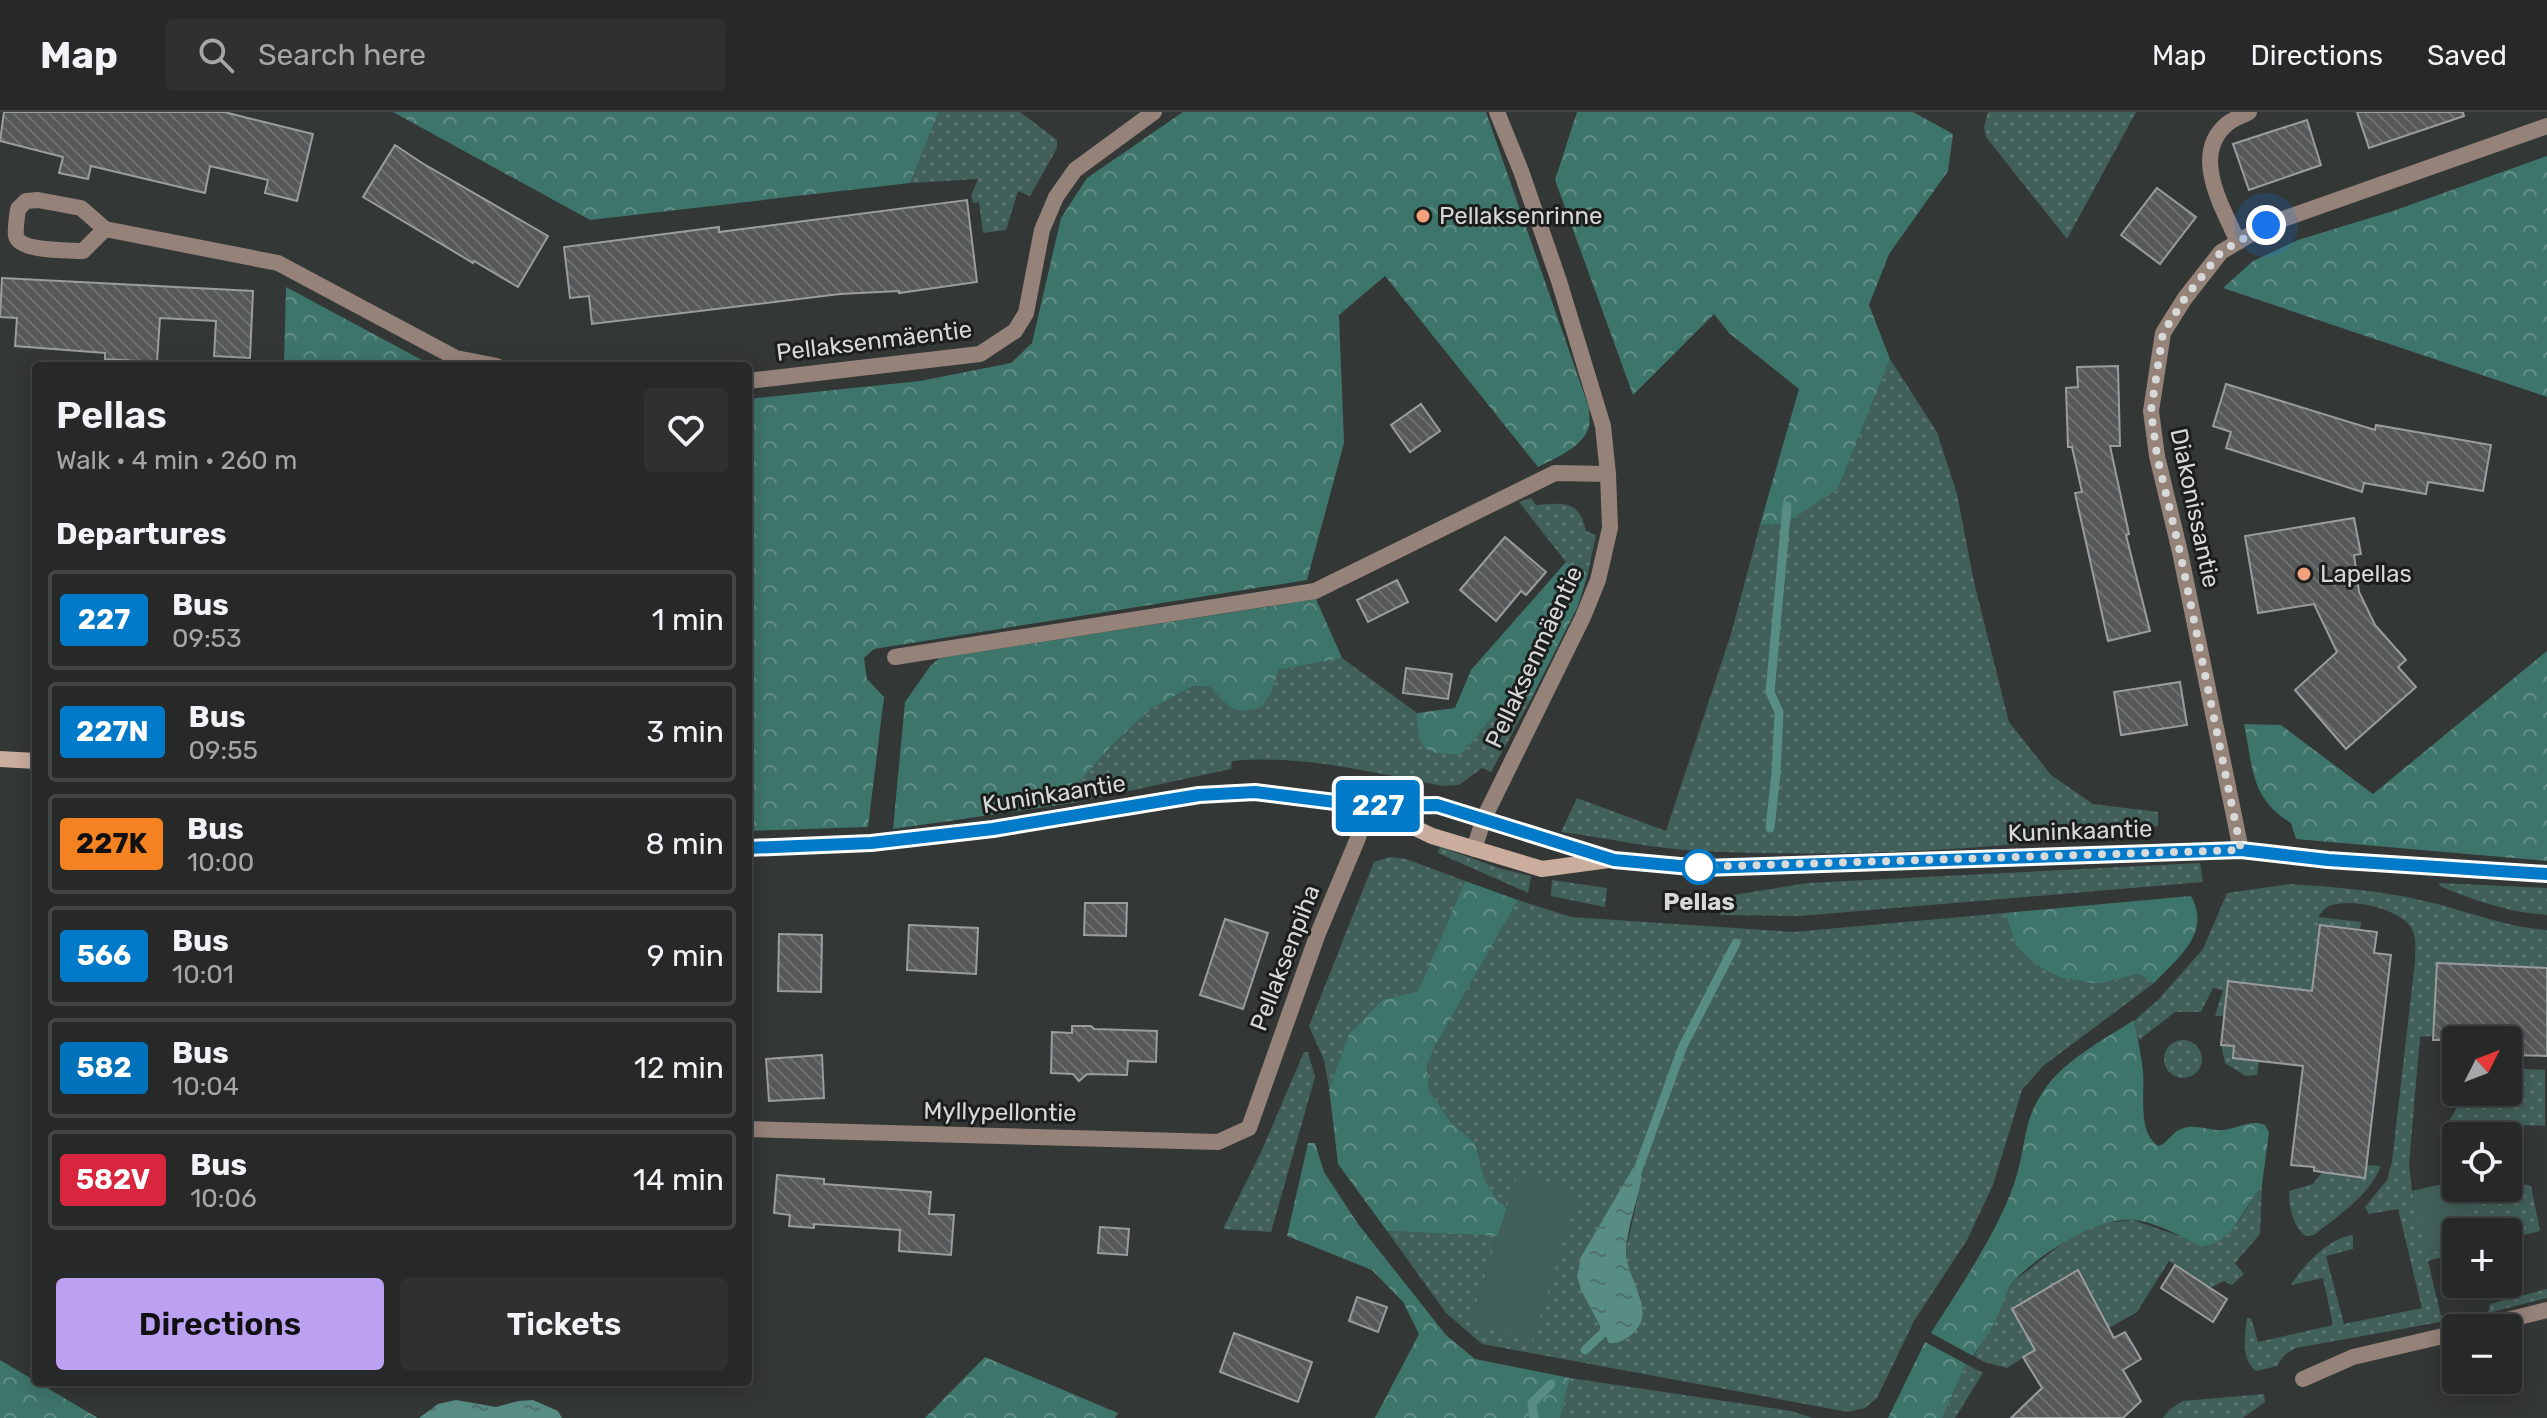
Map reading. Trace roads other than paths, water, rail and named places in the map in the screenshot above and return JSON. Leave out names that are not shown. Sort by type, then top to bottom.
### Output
[{"type":"main road","points":[[0,759],[32,761]]},
{"type":"main road","name":"Kuninkaantie","points":[[752,848],[871,843],[993,829],[1213,794],[1255,792],[1367,806],[1437,805],[1614,860]]},
{"type":"main road","name":"Kuninkaantie","points":[[1367,806],[1432,836],[1542,869],[1614,860],[1702,868],[2241,850],[2328,860],[2547,874]]},
{"type":"street","name":"Pellaksenmäentie","points":[[752,381],[980,354],[1015,331],[1026,313],[1042,230],[1056,197],[1075,170],[1154,112]]},
{"type":"street","name":"Pellaksenmäentie","points":[[1474,849],[1484,818],[1598,580],[1610,528],[1603,426],[1559,281],[1497,112]]},
{"type":"street","points":[[2238,242],[2211,180],[2213,143],[2227,124],[2249,112]]},
{"type":"street","name":"Diakonissantie","points":[[2241,850],[2180,552],[2157,456],[2151,411],[2163,333],[2185,298],[2221,252],[2266,225],[2547,126]]},
{"type":"street","points":[[105,229],[83,251],[29,247],[16,236],[18,209],[26,201],[38,200],[81,208],[105,229],[272,261],[456,358],[476,362]]},
{"type":"street","points":[[895,657],[1315,591],[1555,473],[1608,474]]},
{"type":"street","name":"Pellaksenpiha","points":[[1249,1128],[1312,949],[1358,838],[1367,806]]},
{"type":"street","name":"Myllypellontie","points":[[752,1129],[1218,1142],[1249,1128]]},
{"type":"street","points":[[2522,1316],[2547,1310]]},
{"type":"street","points":[[2303,1379],[2353,1357],[2442,1336]]},
{"type":"water","points":[[1633,1168],[1639,1169],[1642,1178],[1626,1252],[1642,1306],[1642,1316],[1629,1336],[1609,1343],[1581,1290],[1577,1276],[1581,1257]]},
{"type":"water","points":[[456,1400],[496,1407],[533,1400],[558,1411],[562,1418],[419,1418],[438,1404]]},
{"type":"waterway","points":[[1770,828],[1779,712],[1770,692],[1787,506]]},
{"type":"waterway","points":[[1635,1178],[1683,1046],[1736,943]]},
{"type":"waterway","points":[[1585,1350],[1603,1333],[1607,1322]]},
{"type":"waterway","points":[[1534,1418],[1532,1403],[1551,1384]]},
{"type":"place","name":"Pellaksenrinne","points":[[1423,216]]},
{"type":"place","name":"Lapellas","points":[[2304,574]]},
{"type":"place","name":"Pellas","points":[[1699,867]]}]
